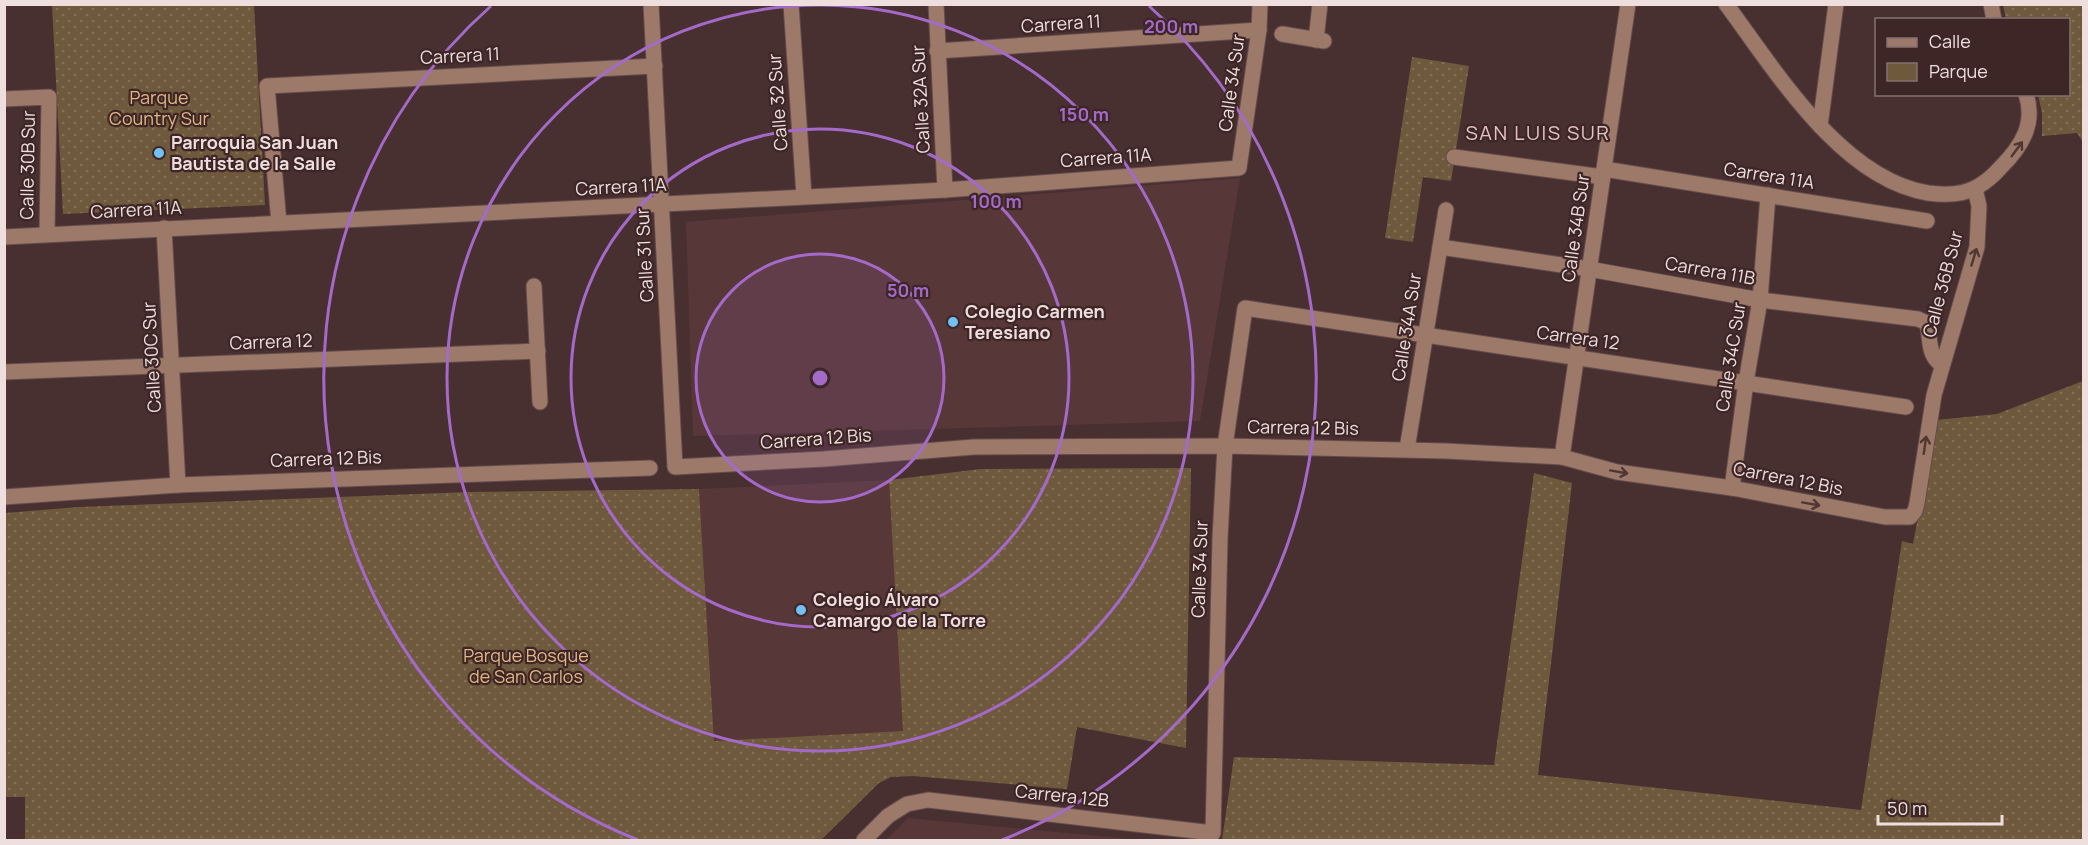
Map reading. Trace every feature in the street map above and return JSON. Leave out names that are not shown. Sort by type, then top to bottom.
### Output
[{"type":"street","name":"Calle 31 Sur","points":[[651,4],[675,467]]},
{"type":"street","name":"Calle 32 Sur","points":[[791,4],[804,196]]},
{"type":"street","name":"Calle 32A Sur","points":[[936,4],[945,190]]},
{"type":"street","name":"Calle 34 Sur","points":[[1239,168],[1259,30],[1260,4]]},
{"type":"street","points":[[1282,34],[1320,41],[1320,4]]},
{"type":"street","name":"Calle 34B Sur","points":[[1562,457],[1628,4]]},
{"type":"street","points":[[1726,4],[1820,126],[1870,170],[1920,192],[1953,194],[1975,189],[1989,179],[2021,145],[2029,117],[2026,96]]},
{"type":"street","points":[[1820,126],[1836,4]]},
{"type":"street","name":"Carrera 11","points":[[937,51],[1259,30]]},
{"type":"street","name":"Carrera 11","points":[[279,223],[267,86],[655,66]]},
{"type":"street","name":"Calle 30B Sur","points":[[4,99],[49,97],[47,234]]},
{"type":"street","name":"Carrera 11A","points":[[1455,157],[1603,173],[1768,195],[1928,220]]},
{"type":"street","name":"Carrera 11A","points":[[4,237],[945,190],[1239,168]]},
{"type":"street","name":"Calle 36B Sur","points":[[1917,503],[1930,411],[1977,247],[1979,206],[1975,189]]},
{"type":"street","name":"Calle 34C Sur","points":[[1732,488],[1760,300],[1768,195]]},
{"type":"street","name":"Calle 34A Sur","points":[[1407,449],[1446,210]]},
{"type":"street","name":"Calle 30C Sur","points":[[164,228],[178,485]]},
{"type":"street","name":"Carrera 11B","points":[[1440,247],[1589,269],[1760,300],[1923,320],[1927,323],[1931,353],[1935,361],[1942,365]]},
{"type":"street","points":[[534,286],[540,402]]},
{"type":"street","name":"Calle 34 Sur","points":[[1213,833],[1220,538],[1225,446],[1245,308]]},
{"type":"street","name":"Carrera 12","points":[[1245,308],[1906,407]]},
{"type":"street","name":"Carrera 12","points":[[4,372],[538,351]]},
{"type":"street","name":"Carrera 12 Bis","points":[[675,467],[824,459],[974,447],[1225,446],[1407,449],[1562,457],[1617,472],[1732,488],[1886,518],[1910,517],[1917,503]]},
{"type":"street","name":"Carrera 12 Bis","points":[[4,497],[178,485],[650,468]]},
{"type":"street","name":"Carrera 12B","points":[[864,840],[888,816],[907,804],[928,800],[1213,833]]},
{"type":"shaded area","name":"Colegio Carmen Teresiano","points":[[1240,178],[1200,421],[693,436],[686,222]]},
{"type":"shaded area","name":"Colegio Álvaro Camargo de la Torre","points":[[889,480],[904,731],[714,741],[699,489]]},
{"type":"shaded area","points":[[908,818],[1141,840],[886,840]]},
{"type":"green space","name":"Parque Country Sur","points":[[52,5],[254,5],[265,205],[63,214]]},
{"type":"green space","points":[[2003,5],[2083,5],[2083,142],[2077,133],[2042,136],[2042,113],[2038,96],[2070,96],[2070,18],[2006,18]]},
{"type":"green space","points":[[1412,57],[1469,66],[1451,181],[1423,177],[1413,242],[1385,238]]},
{"type":"green space","points":[[2083,381],[2083,840],[1222,840],[1234,757],[1494,765],[1534,473],[1572,483],[1538,775],[1861,810],[1902,541],[1913,544],[1936,420],[1997,414]]},
{"type":"green space","name":"Parque Bosque de San Carlos","points":[[1191,468],[1186,748],[1077,727],[1067,789],[913,776],[891,777],[879,783],[821,840],[25,840],[25,797],[5,797],[5,513],[79,507],[469,492],[699,489],[714,741],[903,731],[889,480],[981,469]]},
{"type":"place","name":"Parroquia San Juan Bautista de la Salle","points":[[159,153]]},
{"type":"place","name":"Colegio Carmen Teresiano","points":[[953,322]]},
{"type":"place","name":"Colegio Álvaro Camargo de la Torre","points":[[801,610]]},
{"type":"district","name":"SAN LUIS SUR","points":[[1538,133]]}]
